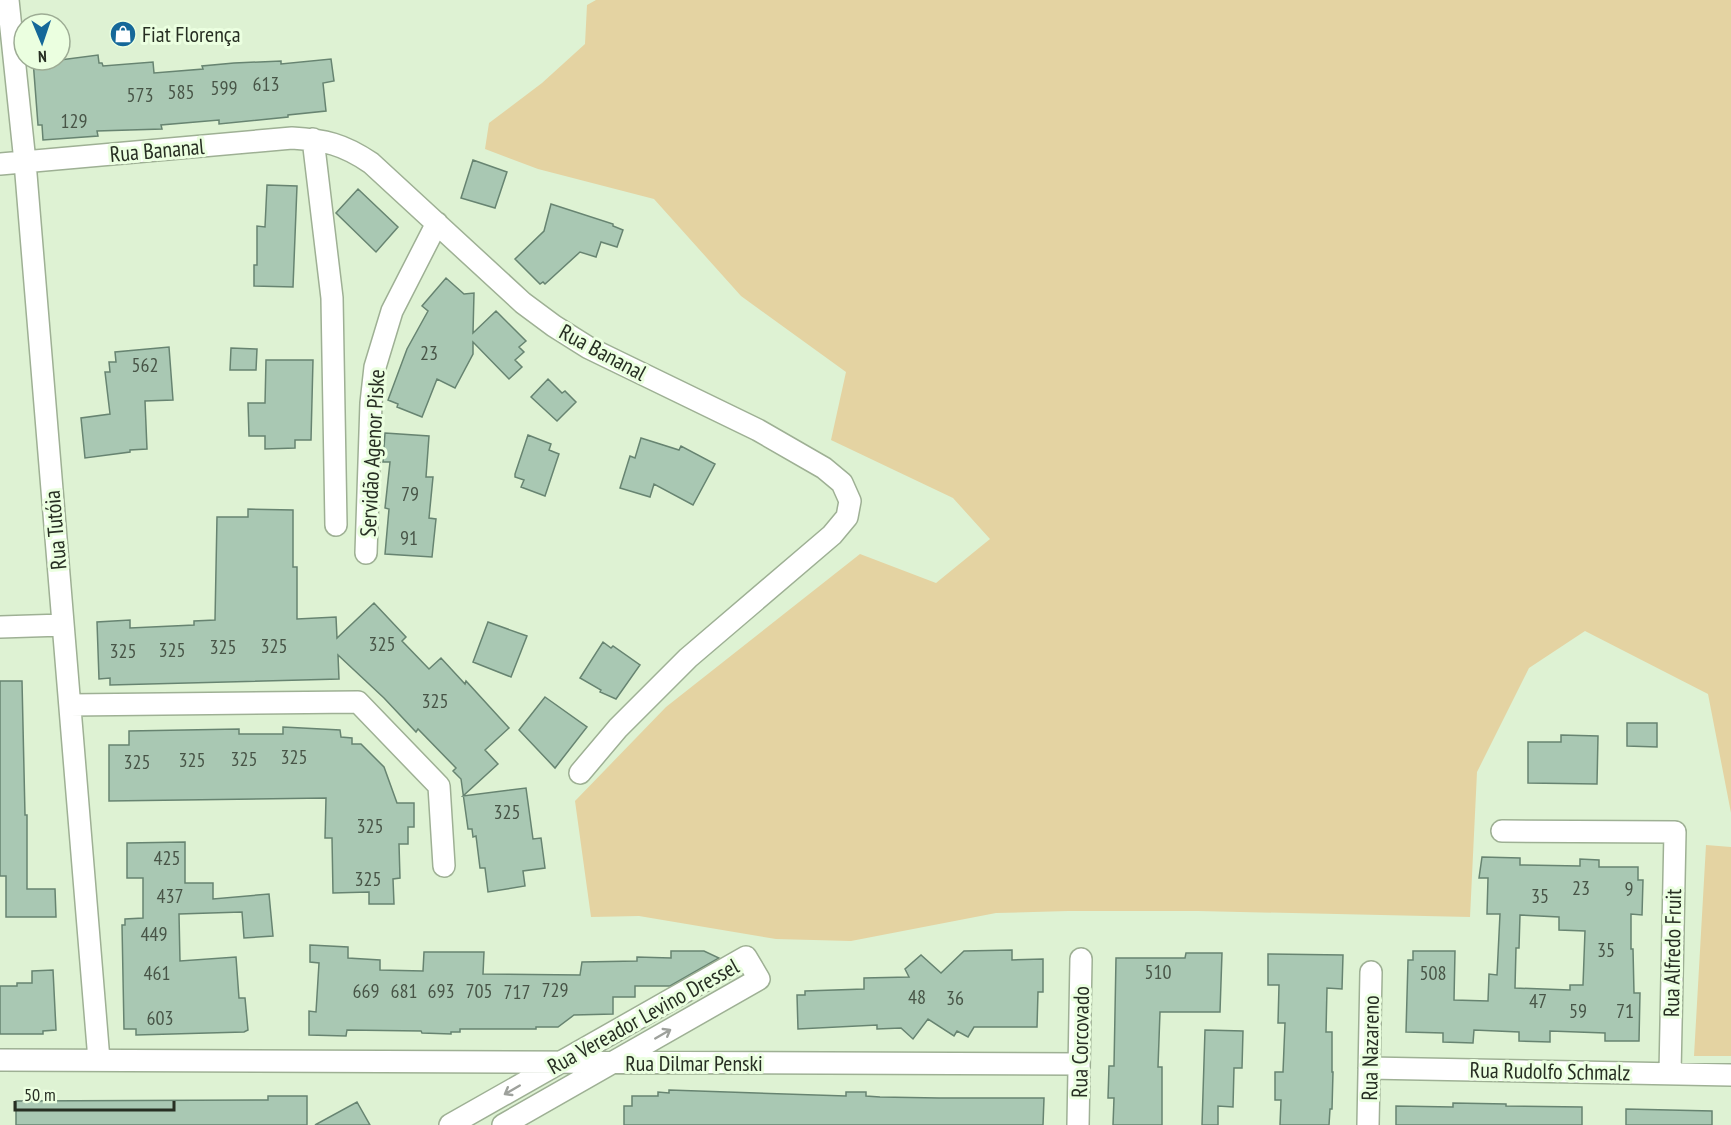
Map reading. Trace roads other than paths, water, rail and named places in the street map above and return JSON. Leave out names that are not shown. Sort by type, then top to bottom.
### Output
[{"type":"street","name":"Rua Tutóia","points":[[8,0],[25,162],[99,1060]]},
{"type":"street","name":"Rua Bananal","points":[[0,164],[292,138],[335,143],[355,152],[371,163],[523,303],[554,326],[589,348],[730,416],[802,454],[842,483],[850,501],[847,517],[832,535],[657,687],[580,773]]},
{"type":"street","points":[[313,139],[332,298],[336,525]]},
{"type":"street","name":"Servidão Agenor Piske","points":[[366,553],[371,403],[375,367],[392,311],[437,223]]},
{"type":"street","points":[[0,627],[63,625]]},
{"type":"street","points":[[70,705],[358,702],[439,786],[444,866]]},
{"type":"street","name":"Rua Alfredo Fruit","points":[[1502,831],[1675,832],[1670,1073]]},
{"type":"street","name":"Rua Vereador Levino Dressel","points":[[450,1125],[746,957],[759,979],[503,1125]]},
{"type":"street","name":"Rua Corcovado","points":[[1078,1125],[1081,959]]},
{"type":"street","name":"Rua Nazareno","points":[[1368,1125],[1371,972]]},
{"type":"street","name":"Rua Dilmar Penski","points":[[0,1060],[1079,1064]]},
{"type":"street","name":"Rua Rudolfo Schmalz","points":[[1369,1068],[1731,1075]]},
{"type":"place","name":"Fiat Florença","points":[[123,34]]}]
